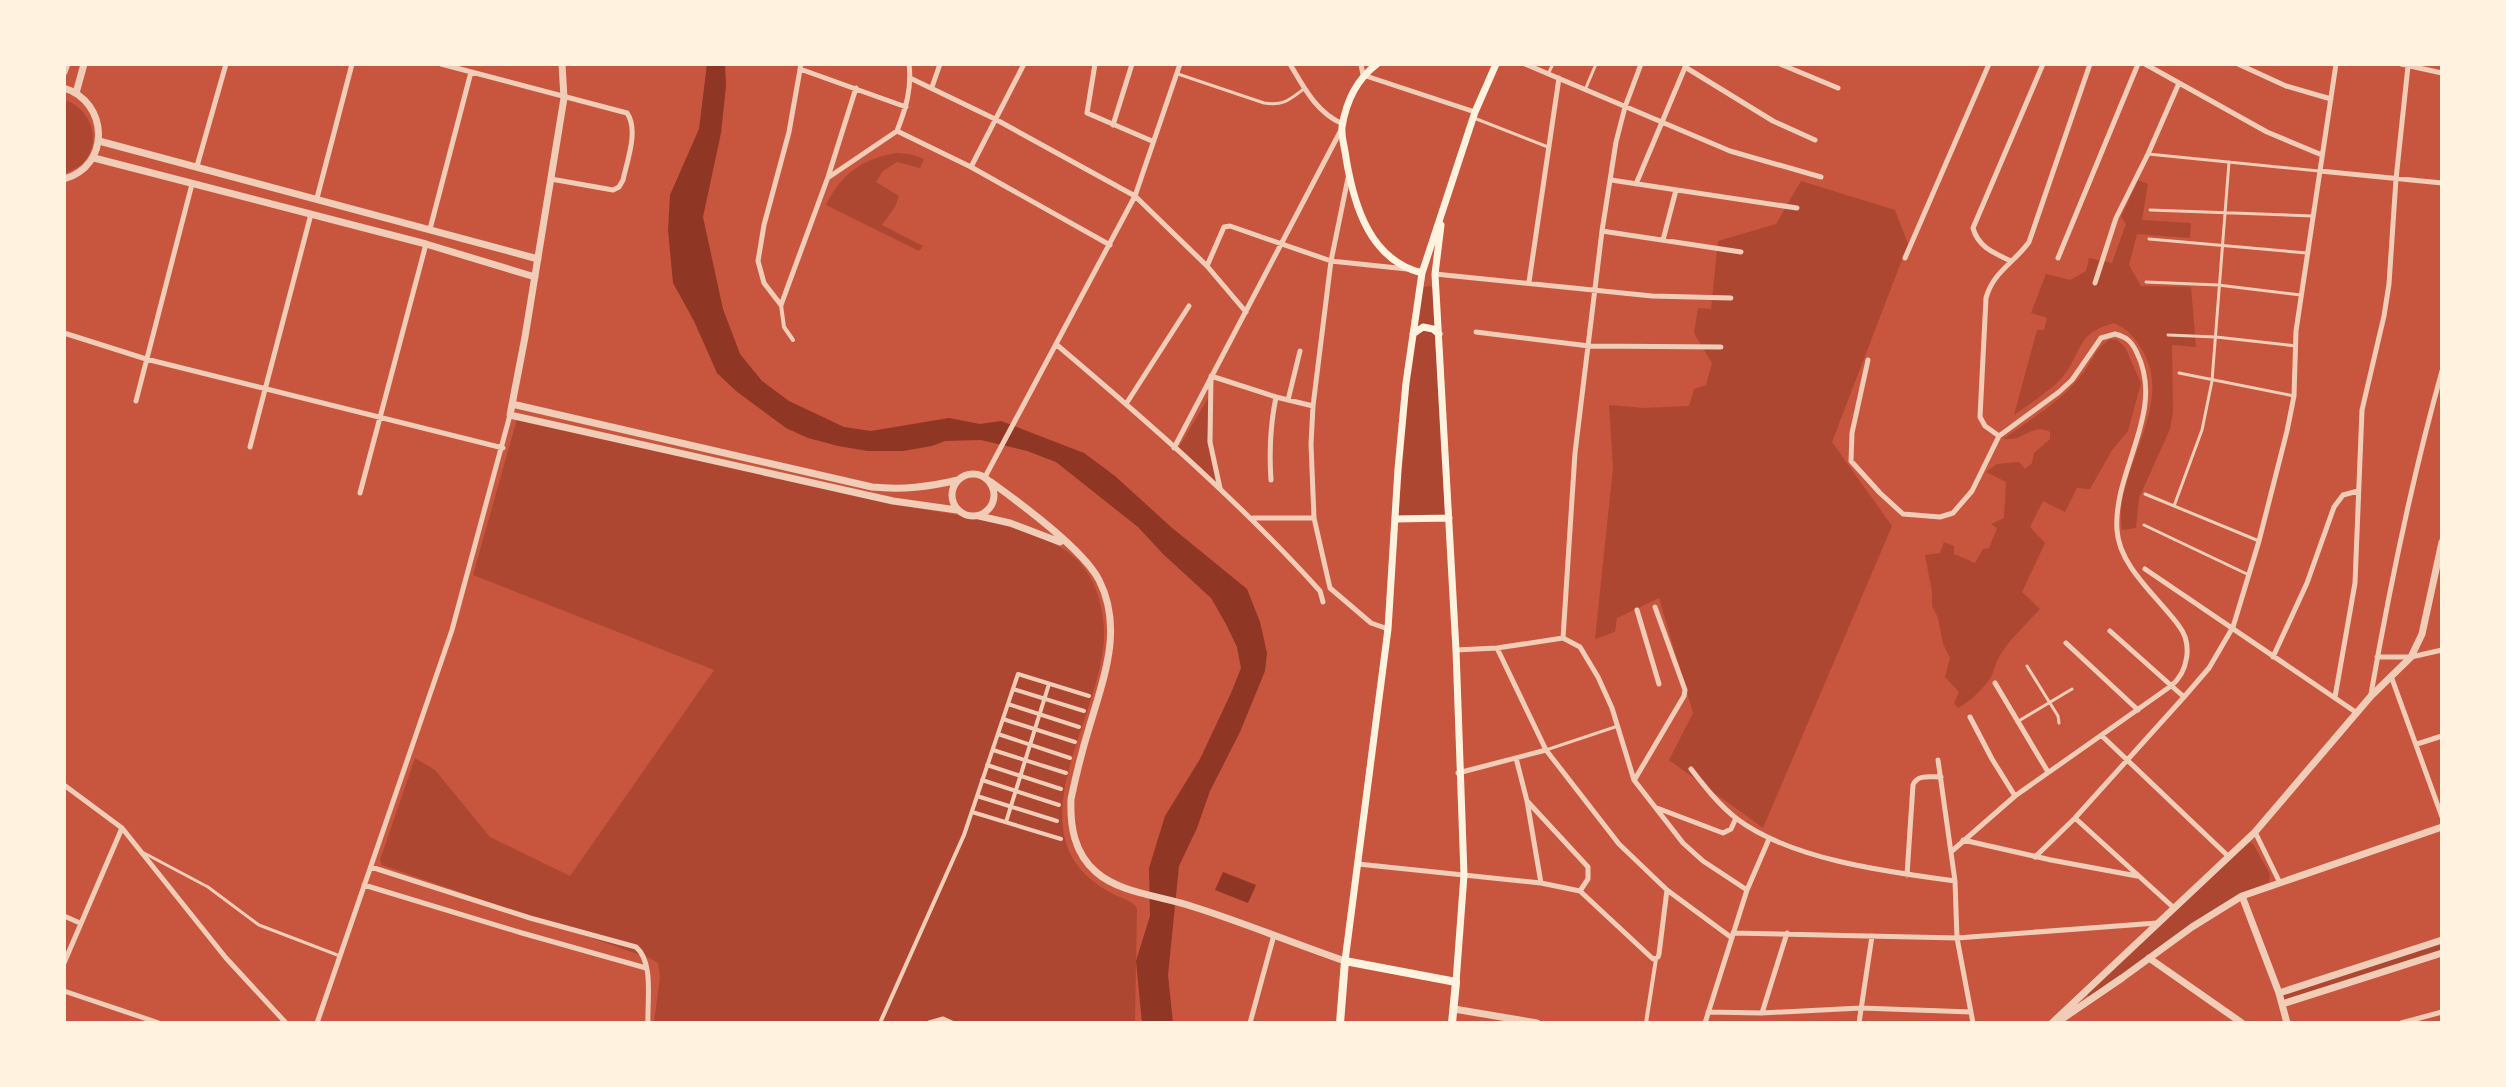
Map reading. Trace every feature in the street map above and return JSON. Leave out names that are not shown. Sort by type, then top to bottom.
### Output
[{"type":"main road","points":[[1377,64],[1363,75],[1350,98],[1342,126],[1349,174],[1361,217],[1374,242],[1386,256],[1422,273]]},
{"type":"main road","points":[[1340,1023],[1345,961],[1388,629],[1399,454],[1422,273],[1474,115],[1496,64]]},
{"type":"main road","points":[[1444,207],[1435,274],[1456,650],[1464,875],[1452,1023]]},
{"type":"main road","points":[[1413,335],[1423,327],[1439,334]]},
{"type":"main road","points":[[1396,519],[1449,518]]},
{"type":"main road","points":[[1345,961],[1456,982]]},
{"type":"street","points":[[64,72],[67,64]]},
{"type":"street","points":[[76,93],[84,64]]},
{"type":"street","points":[[197,166],[226,64]]},
{"type":"street","points":[[317,198],[352,64]]},
{"type":"street","points":[[441,64],[627,113],[633,129],[619,187],[613,190],[551,179]]},
{"type":"street","points":[[310,1023],[318,1020],[452,630],[503,448],[564,98],[562,64]]},
{"type":"street","points":[[828,177],[897,131],[906,107],[909,64]]},
{"type":"street","points":[[932,87],[940,64]]},
{"type":"street","points":[[971,167],[1024,64]]},
{"type":"street","points":[[1095,64],[1087,113],[1152,141]]},
{"type":"street","points":[[1113,125],[1132,64]]},
{"type":"street","points":[[988,480],[998,452],[1135,196],[1180,64]]},
{"type":"street","points":[[1174,448],[1342,126],[1318,107],[1290,64]]},
{"type":"street","points":[[1361,64],[1363,75],[1474,115]]},
{"type":"street","points":[[1525,64],[1730,151],[1821,177]]},
{"type":"street","points":[[1563,638],[1575,453],[1602,231],[1625,107],[1641,64]]},
{"type":"street","points":[[1905,258],[1989,64]]},
{"type":"street","points":[[2011,261],[1981,245],[1973,228],[2043,64]]},
{"type":"street","points":[[1999,436],[1985,426],[1980,417],[1989,285],[2029,242],[2090,64]]},
{"type":"street","points":[[2058,258],[2138,64]]},
{"type":"street","points":[[2145,64],[2267,132],[2322,155]]},
{"type":"street","points":[[2238,64],[2286,86],[2331,99]]},
{"type":"street","points":[[2035,857],[2129,760],[2209,668],[2233,627],[2259,541],[2294,396],[2301,295],[2336,64]]},
{"type":"street","points":[[1784,65],[1838,88]]},
{"type":"street","points":[[2335,697],[2355,583],[2362,410],[2389,284],[2404,65],[2442,73]]},
{"type":"street","points":[[1636,184],[1685,66],[1773,121],[1815,140]]},
{"type":"street","points":[[781,305],[759,271],[759,248],[789,132],[801,67],[906,107]]},
{"type":"street","points":[[430,229],[471,72]]},
{"type":"street","points":[[910,78],[995,119],[1135,196],[1207,266],[1246,312]]},
{"type":"street","points":[[1529,282],[1559,78]]},
{"type":"street","points":[[2095,283],[2116,218],[2179,83]]},
{"type":"street","points":[[64,88],[88,102],[100,128],[94,158],[83,170],[64,179]]},
{"type":"street","points":[[793,340],[784,327],[781,305],[828,177],[856,88]]},
{"type":"street","points":[[897,131],[971,167],[1110,245]]},
{"type":"street","points":[[99,141],[538,259]]},
{"type":"street","points":[[94,158],[426,244],[535,277]]},
{"type":"street","points":[[2319,171],[2442,183]]},
{"type":"street","points":[[1349,174],[1331,261],[1313,406],[1314,518],[1330,588],[1364,618],[1388,629]]},
{"type":"street","points":[[1611,180],[1797,208]]},
{"type":"street","points":[[136,401],[192,184]]},
{"type":"street","points":[[1663,240],[1676,190]]},
{"type":"street","points":[[250,447],[311,214]]},
{"type":"street","points":[[1207,266],[1224,227],[1331,261],[1408,269]]},
{"type":"street","points":[[1602,231],[1741,252]]},
{"type":"street","points":[[360,493],[426,244]]},
{"type":"street","points":[[1435,274],[1652,296],[1731,298]]},
{"type":"street","points":[[1126,404],[1189,306]]},
{"type":"street","points":[[1476,332],[1589,346],[1721,347]]},
{"type":"street","points":[[64,333],[146,359],[503,448]]},
{"type":"street","points":[[1868,360],[1852,433],[1851,461],[1903,514],[1940,517],[1953,513],[1972,491],[1999,436],[2072,380],[2101,338],[2109,334],[2130,341],[2141,362],[2147,397],[2118,511],[2117,532],[2125,558],[2180,627],[2187,648],[2186,661],[2178,680],[2015,796],[1952,851]]},
{"type":"street","points":[[1057,345],[1252,518],[1320,591],[1323,602]]},
{"type":"street","points":[[1288,400],[1300,351]]},
{"type":"street","points":[[2371,696],[2411,487],[2442,371]]},
{"type":"street","points":[[1211,376],[1313,406]]},
{"type":"street","points":[[1211,376],[1210,442],[1221,490]]},
{"type":"street","points":[[1271,480],[1270,425],[1276,397]]},
{"type":"street","points":[[512,404],[872,487],[900,490],[926,488],[958,480],[971,473],[988,480],[1018,502],[1090,567],[1099,581],[1110,620],[1111,645],[1106,672],[1071,799],[1070,821],[1074,839],[1084,858],[1096,873],[1137,891],[1191,906],[1345,961]]},
{"type":"street","points":[[510,415],[893,501],[957,510],[967,516],[1010,523],[1041,533],[1070,547]]},
{"type":"street","points":[[957,510],[952,498],[958,480]]},
{"type":"street","points":[[979,516],[993,502],[994,488],[988,480]]},
{"type":"street","points":[[2273,657],[2307,583],[2334,507],[2343,495],[2358,491]]},
{"type":"street","points":[[1252,518],[1314,518]]},
{"type":"street","points":[[2054,1023],[2255,832],[2371,696],[2411,657],[2422,634],[2442,542]]},
{"type":"street","points":[[2145,569],[2357,713]]},
{"type":"street","points":[[1634,780],[1685,690],[1655,607]]},
{"type":"street","points":[[1637,610],[1659,684]]},
{"type":"street","points":[[2110,631],[2184,697]]},
{"type":"street","points":[[1456,650],[1497,648],[1563,638],[1580,647],[1598,677],[1618,726],[1634,780],[1683,843],[1703,861],[1747,890]]},
{"type":"street","points":[[2066,643],[2138,710]]},
{"type":"street","points":[[1497,648],[1546,750],[1619,844],[1667,890],[1732,935],[1787,933],[1957,938],[2157,923]]},
{"type":"street","points":[[2377,657],[2411,657],[2442,650]]},
{"type":"street","points":[[880,1023],[972,812],[1018,674],[1089,696]]},
{"type":"street","points":[[2390,676],[2442,817]]},
{"type":"street","points":[[1995,683],[2048,772]]},
{"type":"street","points":[[1006,822],[1049,684]]},
{"type":"street","points":[[1013,689],[1084,711]]},
{"type":"street","points":[[1008,704],[1079,727]]},
{"type":"street","points":[[1970,717],[2015,796]]},
{"type":"street","points":[[1003,719],[1075,742]]},
{"type":"street","points":[[998,734],[1070,758]]},
{"type":"street","points":[[2102,736],[2228,856]]},
{"type":"street","points":[[2417,744],[2442,736]]},
{"type":"street","points":[[993,750],[1066,773]]},
{"type":"street","points":[[1458,773],[1546,750]]},
{"type":"street","points":[[1516,758],[1541,883]]},
{"type":"street","points":[[1938,760],[1952,851],[1957,938],[1973,1023]]},
{"type":"street","points":[[987,765],[1061,789]]},
{"type":"street","points":[[1691,769],[1736,818],[1769,839],[1824,857],[1907,875],[1955,881]]},
{"type":"street","points":[[1907,875],[1913,785],[1919,777],[1941,777]]},
{"type":"street","points":[[982,780],[1059,805]]},
{"type":"street","points":[[64,785],[122,828],[226,958],[286,1023]]},
{"type":"street","points":[[977,796],[1057,821]]},
{"type":"street","points":[[1527,801],[1588,867],[1588,879],[1580,891]]},
{"type":"street","points":[[1656,808],[1723,833],[1731,829],[1736,818]]},
{"type":"street","points":[[972,812],[1061,839]]},
{"type":"street","points":[[2075,818],[2174,908]]},
{"type":"street","points":[[2054,1023],[2242,896],[2442,827]]},
{"type":"street","points":[[64,963],[122,828]]},
{"type":"street","points":[[2255,832],[2279,881]]},
{"type":"street","points":[[1705,1023],[1747,890],[1769,839]]},
{"type":"street","points":[[1963,840],[2137,876]]},
{"type":"street","points":[[1358,864],[1541,883],[1580,891],[1651,958],[1656,959]]},
{"type":"street","points":[[371,867],[530,918],[636,947],[643,953],[647,968],[648,1023]]},
{"type":"street","points":[[364,885],[647,968]]},
{"type":"street","points":[[1646,1023],[1667,890]]},
{"type":"street","points":[[2242,896],[2279,993],[2287,1023]]},
{"type":"street","points":[[64,916],[80,923]]},
{"type":"street","points":[[1762,1013],[1787,933]]},
{"type":"street","points":[[1250,1023],[1274,935]]},
{"type":"street","points":[[1859,1023],[1872,936]]},
{"type":"street","points":[[2279,993],[2442,940]]},
{"type":"street","points":[[2282,1004],[2442,953]]},
{"type":"street","points":[[2124,954],[2125,964],[2135,969]]},
{"type":"street","points":[[2149,958],[2242,1023]]},
{"type":"street","points":[[64,991],[159,1023]]},
{"type":"street","points":[[1708,1012],[1762,1013],[1861,1008],[1971,1012]]},
{"type":"street","points":[[1454,1009],[1537,1023]]},
{"type":"street","points":[[2401,1023],[2442,1012]]},
{"type":"street","points":[[929,1023],[943,1019],[952,1023]]},
{"type":"lane","points":[[1548,74],[1553,64]]},
{"type":"lane","points":[[1585,90],[1596,64]]},
{"type":"lane","points":[[1177,74],[1277,105],[1305,88]]},
{"type":"lane","points":[[1474,115],[1548,147]]},
{"type":"lane","points":[[2148,154],[2319,171]]},
{"type":"lane","points":[[2174,506],[2202,430],[2212,381],[2229,162]]},
{"type":"lane","points":[[2150,210],[2312,216]]},
{"type":"lane","points":[[2149,239],[2307,253]]},
{"type":"lane","points":[[2146,282],[2218,285],[2301,295]]},
{"type":"lane","points":[[2168,335],[2296,346]]},
{"type":"lane","points":[[2179,373],[2294,396]]},
{"type":"lane","points":[[2145,494],[2259,541]]},
{"type":"lane","points":[[2144,525],[2249,575]]},
{"type":"lane","points":[[2027,666],[2058,716],[2059,723]]},
{"type":"lane","points":[[2017,722],[2072,689]]},
{"type":"lane","points":[[1546,750],[1618,726]]},
{"type":"lane","points":[[144,853],[208,887],[259,925],[340,956]]},
{"type":"shaded area","points":[[707,64],[725,64],[726,86],[721,133],[703,217],[723,309],[740,354],[762,381],[789,401],[844,427],[871,431],[949,418],[980,424],[1001,421],[1084,453],[1247,589],[1260,622],[1267,653],[1265,671],[1179,866],[1168,975],[1173,1023],[1142,1023],[1136,961],[1150,916],[1149,868],[1165,816],[1200,759],[1241,668],[1237,647],[1226,624],[1211,598],[1138,527],[1056,462],[981,440],[945,441],[903,451],[868,451],[838,446],[786,428],[717,373],[673,283],[668,230],[670,195],[699,129]]},
{"type":"shaded area","points":[[64,100],[86,116],[93,141],[84,162],[64,174]]},
{"type":"shaded area","points":[[897,153],[924,159],[920,168],[897,162],[883,171],[876,182],[899,196],[882,225],[923,246],[919,251],[826,205],[839,184],[854,169]]},
{"type":"shaded area","points":[[2138,180],[2148,184],[2142,220],[2191,223],[2190,238],[2137,234],[2129,265],[2141,286],[2191,287],[2196,347],[2172,345],[2173,412],[2170,429],[2139,498],[2136,528],[2122,530],[2121,509],[2125,487],[2148,419],[2152,396],[2151,374],[2144,353],[2131,335],[2114,323],[2092,333],[2085,339],[2060,380],[2014,415],[2037,330],[2044,330],[2047,318],[2031,313],[2046,274],[2070,280],[2086,271],[2089,258],[2112,263],[2126,224],[2121,217]]},
{"type":"shaded area","points":[[1801,181],[1895,210],[1908,244],[1832,442],[1892,526],[1763,828],[1669,760],[1693,713],[1659,598],[1617,618],[1615,632],[1595,639],[1613,468],[1609,405],[1644,408],[1689,406],[1694,389],[1706,385],[1712,363],[1694,333],[1698,308],[1711,309],[1718,241],[1776,224]]},
{"type":"shaded area","points":[[1431,286],[1446,521],[1398,521],[1410,374],[1422,287]]},
{"type":"shaded area","points":[[2111,339],[2125,347],[2141,383],[2128,431],[2112,450],[2090,489],[2077,488],[2065,512],[2043,501],[2030,527],[2045,543],[2022,592],[2040,609],[2007,645],[1984,686],[1958,708],[1954,703],[1959,692],[1945,677],[1950,658],[1932,606],[1925,555],[1940,553],[1944,542],[1954,546],[1954,554],[1975,563],[1983,549],[1989,548],[1997,528],[1991,524],[2004,518],[2006,482],[1986,472],[1997,464],[2019,462],[2025,469],[2032,463],[2034,453],[2050,439],[2050,432],[2037,430],[2017,438],[2003,439],[2062,396]]},
{"type":"shaded area","points":[[1210,395],[1207,442],[1216,482],[1179,447]]},
{"type":"shaded area","points":[[517,419],[848,494],[1004,525],[1046,540],[1074,557],[1094,584],[1104,628],[1095,685],[1068,775],[1063,804],[1063,831],[1072,857],[1086,875],[1137,908],[1135,1023],[654,1023],[660,977],[658,963],[382,865],[380,860],[415,758],[435,770],[490,837],[570,876],[714,670],[473,575]]},
{"type":"shaded area","points":[[2249,842],[2270,874],[2269,882],[2241,894],[2091,997],[2088,996],[2088,993]]},
{"type":"shaded area","points":[[1223,872],[1256,885],[1248,903],[1215,890]]},
{"type":"shaded area","points":[[2442,942],[2442,951],[2284,1001],[2281,994]]}]
